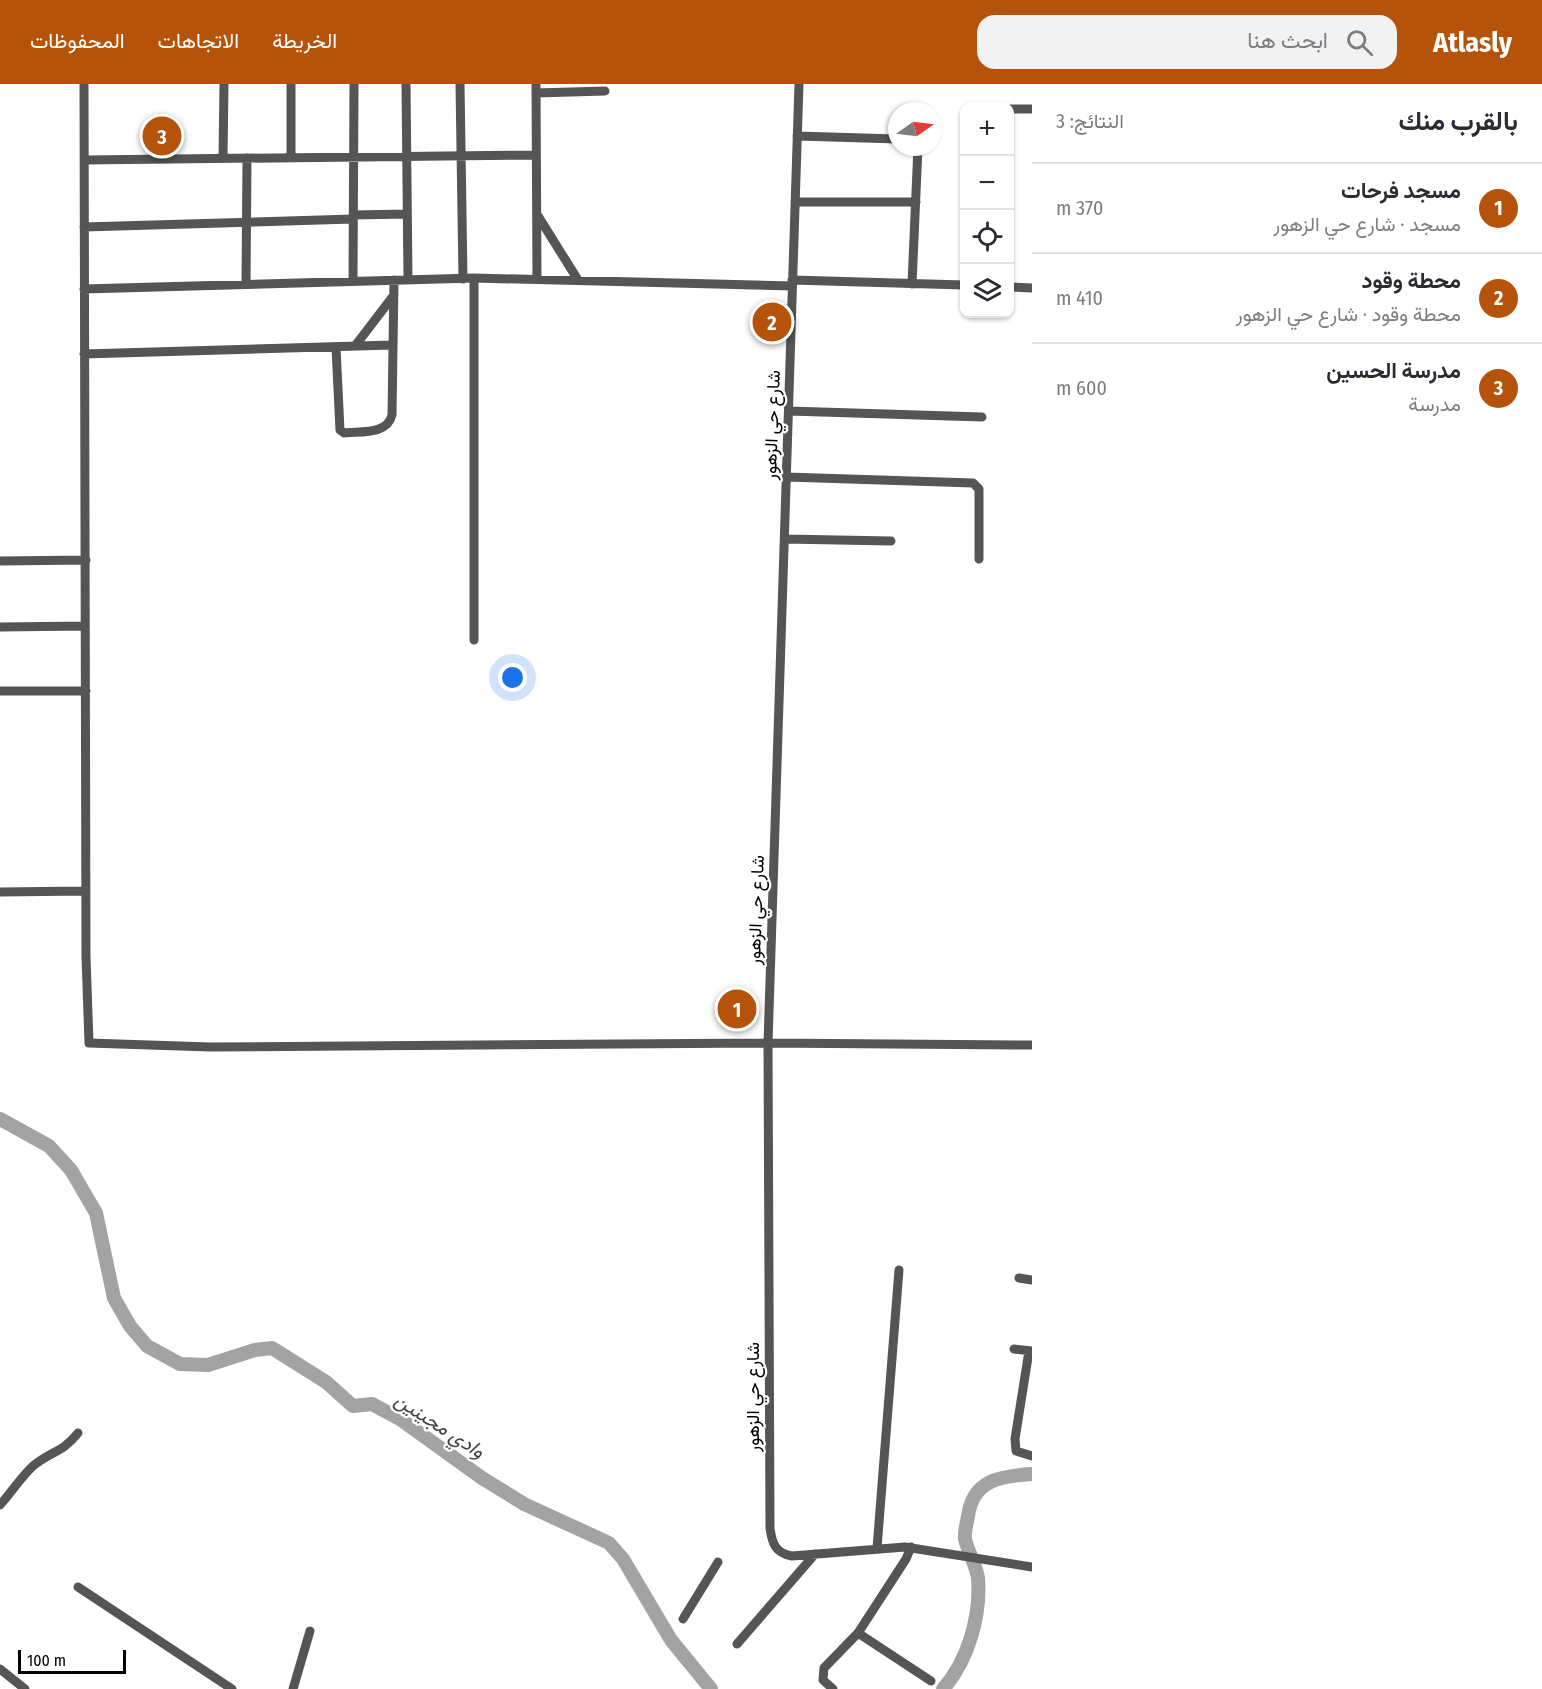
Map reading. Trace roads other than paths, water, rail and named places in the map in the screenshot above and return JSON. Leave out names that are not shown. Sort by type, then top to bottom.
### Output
[{"type":"street","points":[[84,84],[86,891],[89,1043],[210,1047],[768,1043],[1032,1045]]},
{"type":"street","points":[[223,158],[224,84]]},
{"type":"street","points":[[291,84],[291,157]]},
{"type":"street","points":[[353,281],[354,84]]},
{"type":"street","points":[[406,84],[408,279]]},
{"type":"street","points":[[460,84],[463,279]]},
{"type":"street","name":"شارع حي الزهور","points":[[799,84],[768,1043],[770,1528],[772,1541],[782,1554],[792,1556],[911,1547],[1032,1567]]},
{"type":"street","points":[[537,279],[536,88],[605,91]]},
{"type":"street","points":[[1014,109],[1032,109]]},
{"type":"street","points":[[797,136],[888,139]]},
{"type":"street","points":[[85,160],[536,155]]},
{"type":"street","points":[[912,284],[918,156]]},
{"type":"street","points":[[246,284],[247,158]]},
{"type":"street","points":[[795,202],[916,202]]},
{"type":"street","points":[[84,227],[406,214]]},
{"type":"street","points":[[537,214],[578,280]]},
{"type":"street","points":[[474,278],[474,640]]},
{"type":"street","points":[[84,289],[474,278],[960,285]]},
{"type":"street","points":[[336,348],[340,427],[344,433],[382,429],[390,422],[394,280]]},
{"type":"street","points":[[1014,287],[1032,288]]},
{"type":"street","points":[[355,346],[394,295]]},
{"type":"street","points":[[84,354],[392,345]]},
{"type":"street","points":[[789,411],[982,417]]},
{"type":"street","points":[[787,477],[973,483],[979,489],[979,559]]},
{"type":"street","points":[[785,539],[891,541]]},
{"type":"street","points":[[0,561],[86,560]]},
{"type":"street","points":[[0,627],[85,626]]},
{"type":"street","points":[[0,691],[86,691]]},
{"type":"street","points":[[0,892],[86,891]]},
{"type":"street","points":[[877,1548],[899,1270]]},
{"type":"street","points":[[1019,1278],[1032,1280]]},
{"type":"street","points":[[1014,1349],[1031,1351],[1015,1439],[1016,1451],[1032,1456]]},
{"type":"street","points":[[0,1505],[32,1467],[67,1447],[78,1433]]},
{"type":"street","points":[[833,1689],[823,1680],[822,1672],[858,1633],[906,1559],[911,1547]]},
{"type":"street","points":[[737,1644],[815,1554]]},
{"type":"street","points":[[683,1619],[718,1562]]},
{"type":"street","points":[[78,1587],[232,1689]]},
{"type":"street","points":[[294,1689],[310,1631]]},
{"type":"street","points":[[858,1633],[931,1681]]},
{"type":"street","points":[[0,1670],[25,1689]]},
{"type":"waterway","name":"وادي مجينين","points":[[0,1119],[49,1146],[71,1170],[96,1213],[114,1298],[130,1326],[147,1346],[180,1364],[208,1365],[255,1350],[272,1348],[326,1382],[353,1406],[372,1404],[400,1419],[482,1478],[524,1504],[609,1543],[623,1559],[671,1640],[711,1689]]},
{"type":"waterway","name":"وادي مجينين","points":[[943,1689],[952,1678],[966,1652],[975,1622],[978,1578],[965,1536],[971,1504],[982,1487],[990,1482],[1009,1476],[1032,1474]]},
{"type":"place","name":"مدرسة الحسين","points":[[162,136]]},
{"type":"place","name":"محطة وقود","points":[[772,322]]},
{"type":"place","name":"مسجد فرحات","points":[[737,1009]]}]
